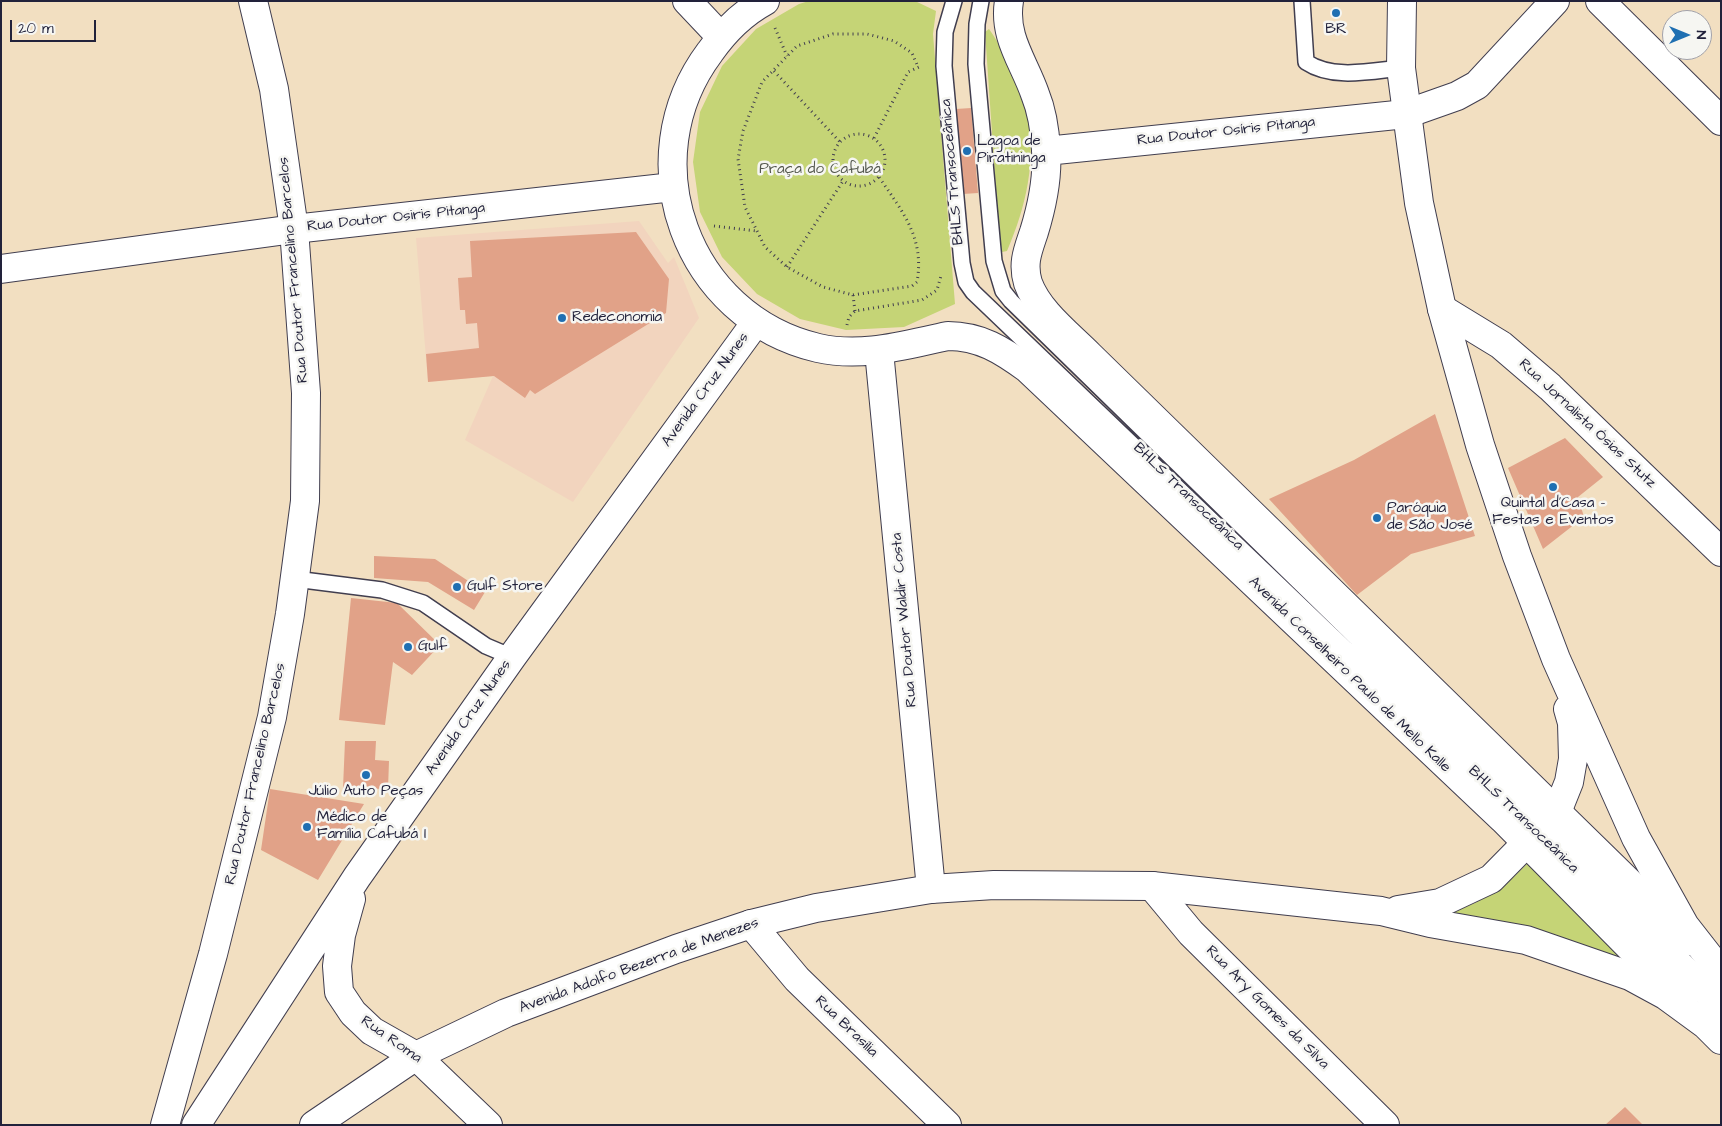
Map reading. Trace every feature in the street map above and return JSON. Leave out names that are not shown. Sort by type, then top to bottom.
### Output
[{"type":"street","name":"Rua Doutor Francelino Barcelos","points":[[165,1125],[213,954],[272,717],[295,579],[305,501],[307,452],[302,313],[294,229],[274,89],[253,1]]},
{"type":"street","points":[[686,1],[721,37]]},
{"type":"street","name":"Avenida Conselheiro Paulo de Mello Kalle","points":[[765,1],[721,37],[700,65],[685,96],[676,126],[673,146],[673,187],[686,237],[708,276],[728,299],[756,322],[788,338],[818,348],[848,352],[879,351],[948,336],[959,336],[982,340],[1028,369],[1542,828],[1718,969]]},
{"type":"street","points":[[1402,1],[1402,68],[1406,114],[1420,211],[1442,309],[1486,464],[1517,556],[1556,659],[1636,838],[1685,926],[1718,969]]},
{"type":"street","name":"Rua Doutor Osíris Pitanga","points":[[1046,151],[1406,114],[1457,96],[1477,85],[1555,1]]},
{"type":"street","points":[[1600,1],[1721,121]]},
{"type":"street","points":[[1008,5],[1008,30],[1036,95],[1046,151]]},
{"type":"street","name":"Avenida Conselheiro Paulo de Mello Kalle","points":[[1046,151],[1044,188],[1034,231],[1025,254],[1025,269],[1028,282],[1040,304],[1542,828],[1716,1026]]},
{"type":"street","name":"Rua Doutor Osiris Pitanga","points":[[1,269],[294,229],[673,187]]},
{"type":"street","name":"Rua Jornalista Ósias Stutz","points":[[1442,309],[1501,346],[1550,387],[1721,552]]},
{"type":"street","name":"Avenida Cruz Nunes","points":[[196,1125],[357,877],[512,657],[756,322]]},
{"type":"street","name":"Rua Doutor Waldir Costa","points":[[879,351],[931,889]]},
{"type":"street","points":[[1381,911],[1412,909],[1440,903],[1467,892],[1491,879],[1542,828],[1569,782],[1573,743],[1572,722],[1556,659]]},
{"type":"street","name":"Rua Roma","points":[[357,877],[341,935],[338,958],[340,992],[353,1013],[372,1031],[416,1056],[488,1125]]},
{"type":"street","name":"Avenida Adolfo Bezerra de Menezes","points":[[314,1125],[416,1056],[506,1013],[676,949],[751,924],[816,908],[931,889],[994,885],[1152,886],[1381,911]]},
{"type":"street","name":"Rua Ary Gomes da Silva","points":[[1152,886],[1191,933],[1385,1125]]},
{"type":"street","points":[[1381,911],[1526,940],[1592,962],[1630,976],[1666,995],[1716,1026]]},
{"type":"street","name":"Rua Brasília","points":[[751,924],[797,979],[947,1125]]},
{"type":"lane","name":"BHLS Transoceânica","points":[[954,1],[945,32],[944,66],[962,263],[966,282],[974,292],[1721,997]]},
{"type":"lane","name":"BHLS Transoceânica","points":[[981,1],[977,24],[976,64],[994,261],[1003,291],[1542,828]]},
{"type":"lane","points":[[1302,1],[1306,62],[1318,70],[1347,73],[1402,68]]},
{"type":"lane","points":[[295,579],[382,590],[423,603],[486,646],[512,657]]},
{"type":"path","points":[[879,177],[914,232],[919,274],[917,282],[912,286],[853,295],[823,287],[788,267],[765,247],[745,207],[738,159],[743,131],[762,82],[798,46],[833,34],[867,34],[894,41],[912,53],[918,67]]},
{"type":"path","points":[[874,138],[908,72],[918,67],[928,67]]},
{"type":"path","points":[[774,71],[840,142]]},
{"type":"path","points":[[858,134],[874,138],[884,152],[885,161],[879,177],[864,186],[855,186],[843,181],[835,171],[833,163],[833,154],[840,142],[858,134]]},
{"type":"path","points":[[788,267],[843,181]]},
{"type":"path","points":[[686,237],[708,226],[758,231]]},
{"type":"path","points":[[846,330],[849,317],[855,311],[922,300],[937,290],[941,277],[940,267]]},
{"type":"path","points":[[853,295],[855,311]]},
{"type":"shaded area","points":[[639,221],[668,263],[674,257],[699,318],[573,502],[465,440],[493,376],[428,382],[416,238]]},
{"type":"green space","name":"Praça do Cafubá","points":[[809,1],[915,1],[936,11],[933,34],[955,304],[904,327],[846,330],[800,319],[757,294],[722,257],[700,212],[693,162],[700,112],[722,66],[756,29],[799,4]]},
{"type":"green space","points":[[989,29],[1004,53],[1022,96],[1030,130],[1031,148],[1028,183],[1014,234],[1007,251],[1002,252],[1000,248],[985,32]]},
{"type":"green space","points":[[1530,861],[1655,982],[1446,915],[1475,903],[1503,887]]},
{"type":"building","name":"Lagoa de Piratininga","points":[[971,108],[978,193],[963,194],[956,109]]},
{"type":"building","name":"Redeconomia","points":[[636,232],[669,279],[666,313],[535,394],[530,390],[525,398],[494,376],[428,382],[426,354],[479,348],[477,323],[466,324],[465,310],[460,310],[458,278],[472,277],[470,241]]},
{"type":"building","name":"Paróquia de São José","points":[[1435,414],[1475,536],[1411,554],[1357,595],[1269,499],[1354,460]]},
{"type":"building","name":"Quintal d'Casa - Festas e Eventos","points":[[1565,438],[1603,477],[1578,497],[1584,517],[1543,549],[1508,468]]},
{"type":"building","name":"Gulf Store","points":[[374,556],[435,559],[485,592],[474,610],[428,582],[374,578]]},
{"type":"building","points":[[351,598],[397,603],[440,645],[412,675],[393,662],[385,725],[339,720]]},
{"type":"building","name":"Júlio Auto Peças","points":[[345,741],[376,741],[375,760],[389,761],[388,789],[343,788]]},
{"type":"building","name":"Médico de Família Cafubá I","points":[[270,789],[364,804],[318,880],[261,850]]},
{"type":"building","points":[[1625,1107],[1643,1125],[1605,1125]]},
{"type":"place","name":"BR","points":[[1336,13]]},
{"type":"place","name":"Lagoa de Piratininga","points":[[967,151]]},
{"type":"place","name":"Redeconomia","points":[[562,318]]},
{"type":"place","name":"Quintal d'Casa - Festas e Eventos","points":[[1553,487]]},
{"type":"place","name":"Paróquia de São José","points":[[1377,518]]},
{"type":"place","name":"Gulf Store","points":[[457,587]]},
{"type":"place","name":"Gulf","points":[[408,647]]},
{"type":"place","name":"Júlio Auto Peças","points":[[366,775]]},
{"type":"place","name":"Médico de Família Cafubá I","points":[[307,827]]}]
